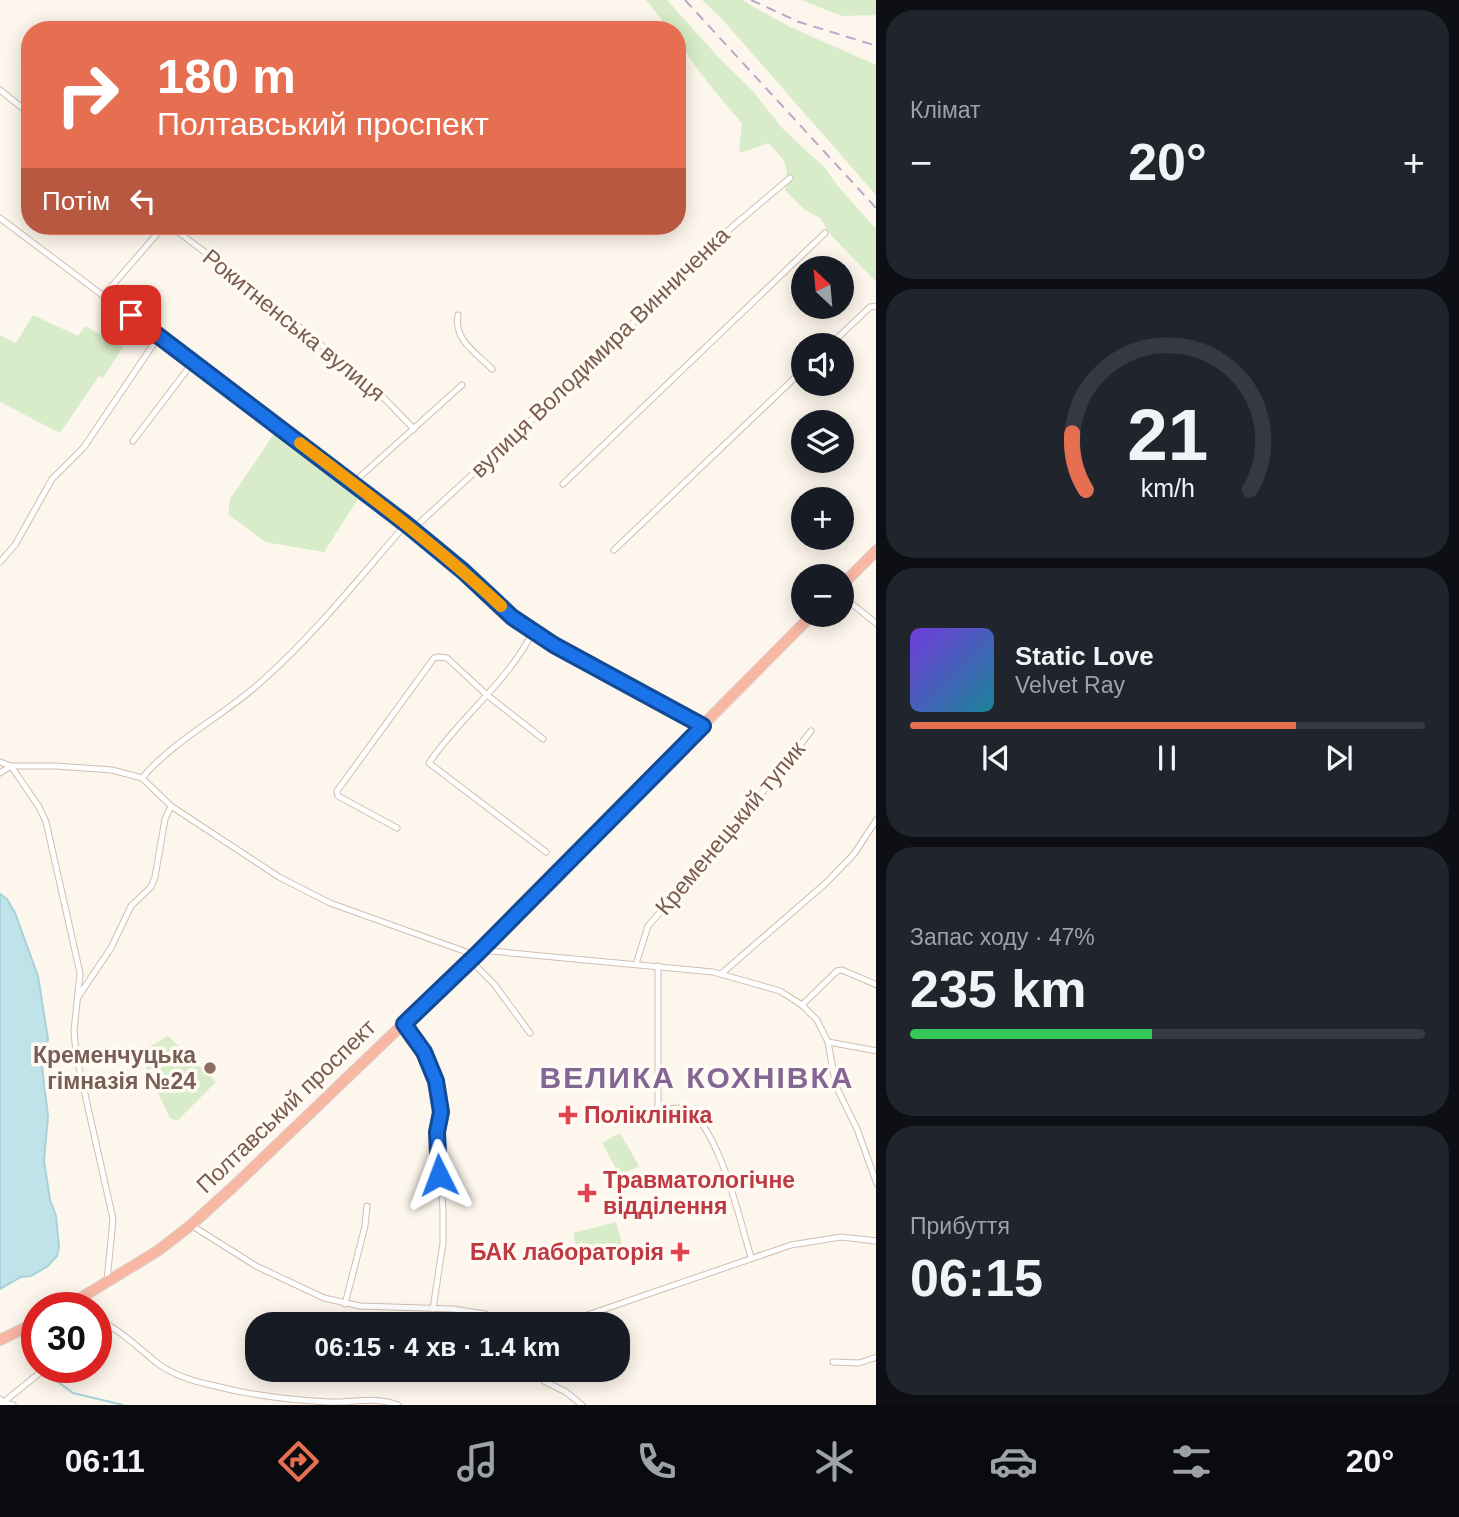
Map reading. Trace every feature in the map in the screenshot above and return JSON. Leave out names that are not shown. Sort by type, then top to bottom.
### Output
[{"type":"highway","points":[[854,573],[876,550]]},
{"type":"highway","name":"Полтавський проспект","points":[[95,1292],[159,1250],[191,1225],[475,955],[800,627]]},
{"type":"highway","points":[[0,1340],[21,1330]]},
{"type":"street","points":[[0,90],[21,107]]},
{"type":"street","name":"вулиця Володимира Винниченка","points":[[413,529],[552,401],[731,228],[790,178]]},
{"type":"street","points":[[0,218],[413,529],[512,617],[703,726]]},
{"type":"street","points":[[563,484],[825,233]]},
{"type":"street","points":[[104,295],[156,235]]},
{"type":"street","name":"Рокитненська вулиця","points":[[182,235],[250,286],[372,388],[414,429]]},
{"type":"street","points":[[843,333],[870,307],[876,306]]},
{"type":"street","points":[[458,315],[456,326],[461,338],[492,369]]},
{"type":"street","points":[[0,562],[15,545],[52,480],[84,447],[159,336]]},
{"type":"street","points":[[133,441],[193,362]]},
{"type":"street","points":[[614,550],[791,381]]},
{"type":"street","points":[[353,483],[462,385]]},
{"type":"street","points":[[142,778],[167,751],[242,699],[264,680],[406,524]]},
{"type":"street","points":[[854,606],[876,624]]},
{"type":"street","points":[[533,631],[487,695],[450,735],[429,763],[546,852]]},
{"type":"street","points":[[397,828],[338,796],[337,791],[434,658],[447,658],[487,695],[543,739]]},
{"type":"street","name":"Кременецький тупик","points":[[636,964],[648,926],[735,827],[811,731]]},
{"type":"street","points":[[0,762],[11,766],[83,767],[130,773],[142,778],[171,806],[279,877],[330,903],[475,955],[658,965],[721,974],[780,991],[802,1005],[817,1020],[828,1042],[836,1086],[857,1129],[876,1184]]},
{"type":"street","points":[[0,773],[11,766]]},
{"type":"street","points":[[11,766],[39,807],[48,832],[80,973],[74,1031],[76,1054],[113,1219],[106,1284]]},
{"type":"street","points":[[78,998],[111,948],[131,906],[151,887],[165,819],[171,806]]},
{"type":"street","points":[[721,974],[826,884],[854,854],[876,819]]},
{"type":"street","points":[[475,955],[530,1033]]},
{"type":"street","points":[[658,965],[658,1111],[681,1108],[692,1113],[702,1124],[715,1147],[728,1180],[751,1257]]},
{"type":"street","points":[[802,1005],[837,971],[842,970],[876,985]]},
{"type":"street","points":[[404,1024],[424,1052],[436,1081],[441,1112],[437,1132],[443,1243],[433,1309]]},
{"type":"street","points":[[828,1042],[876,1051]]},
{"type":"street","points":[[345,1304],[365,1226],[367,1206]]},
{"type":"street","points":[[191,1225],[256,1266],[324,1298],[360,1306],[464,1312]]},
{"type":"street","points":[[595,1312],[791,1245],[841,1237],[876,1241]]},
{"type":"street","points":[[112,1325],[167,1369],[212,1385],[309,1400],[365,1400],[398,1405]]},
{"type":"street","points":[[833,1362],[859,1363],[876,1357]]},
{"type":"street","points":[[546,1382],[566,1392],[582,1405]]},
{"type":"street","points":[[1,1402],[29,1383]]},
{"type":"street","points":[[1,1402],[13,1405]]},
{"type":"green space","points":[[646,0],[667,0],[686,21],[663,21]]},
{"type":"green space","points":[[702,0],[742,0],[788,26],[876,65],[876,195],[722,19]]},
{"type":"green space","points":[[801,0],[876,0],[876,15],[842,16]]},
{"type":"green space","points":[[686,21],[751,89],[783,129],[826,169],[876,229],[876,282],[854,256],[830,234],[820,218],[805,210],[785,190],[785,163],[768,143],[739,151],[742,123],[686,51]]},
{"type":"green space","points":[[33,315],[78,336],[85,326],[123,347],[103,378],[99,376],[60,433],[0,402],[0,335],[16,343]]},
{"type":"green space","points":[[276,431],[315,460],[332,479],[358,499],[324,552],[265,542],[228,514],[230,499]]},
{"type":"green space","points":[[168,1036],[216,1082],[177,1121],[170,1118],[139,1053]]},
{"type":"green space","points":[[620,1133],[639,1166],[620,1176],[602,1143]]},
{"type":"green space","points":[[616,1222],[622,1244],[578,1255],[573,1233]]},
{"type":"water","points":[[0,894],[7,899],[15,913],[38,976],[48,1039],[42,1066],[48,1116],[44,1161],[50,1200],[56,1216],[59,1247],[57,1256],[48,1266],[0,1289]]},
{"type":"waterway","points":[[59,1383],[73,1393],[123,1405]]},
{"type":"railway","points":[[685,0],[876,208]]},
{"type":"railway","points":[[751,0],[799,22],[876,46]]},
{"type":"slow traffic","points":[[300,443],[406,524],[501,606]]},
{"type":"place","name":"Кременчуцька гімназія №24","points":[[210,1068]]},
{"type":"place","name":"Поліклініка","points":[[568,1115]]},
{"type":"place","name":"Травматологічне відділення","points":[[587,1193]]},
{"type":"place","name":"БАК лабораторія","points":[[680,1252]]},
{"type":"district","name":"ВЕЛИКА КОХНІВКА","points":[[697,1078]]},
{"type":"route","points":[[131,315],[406,524],[463,571],[512,617],[554,645],[703,726],[404,1024],[424,1052],[436,1081],[441,1112],[437,1132],[439,1175]]}]
